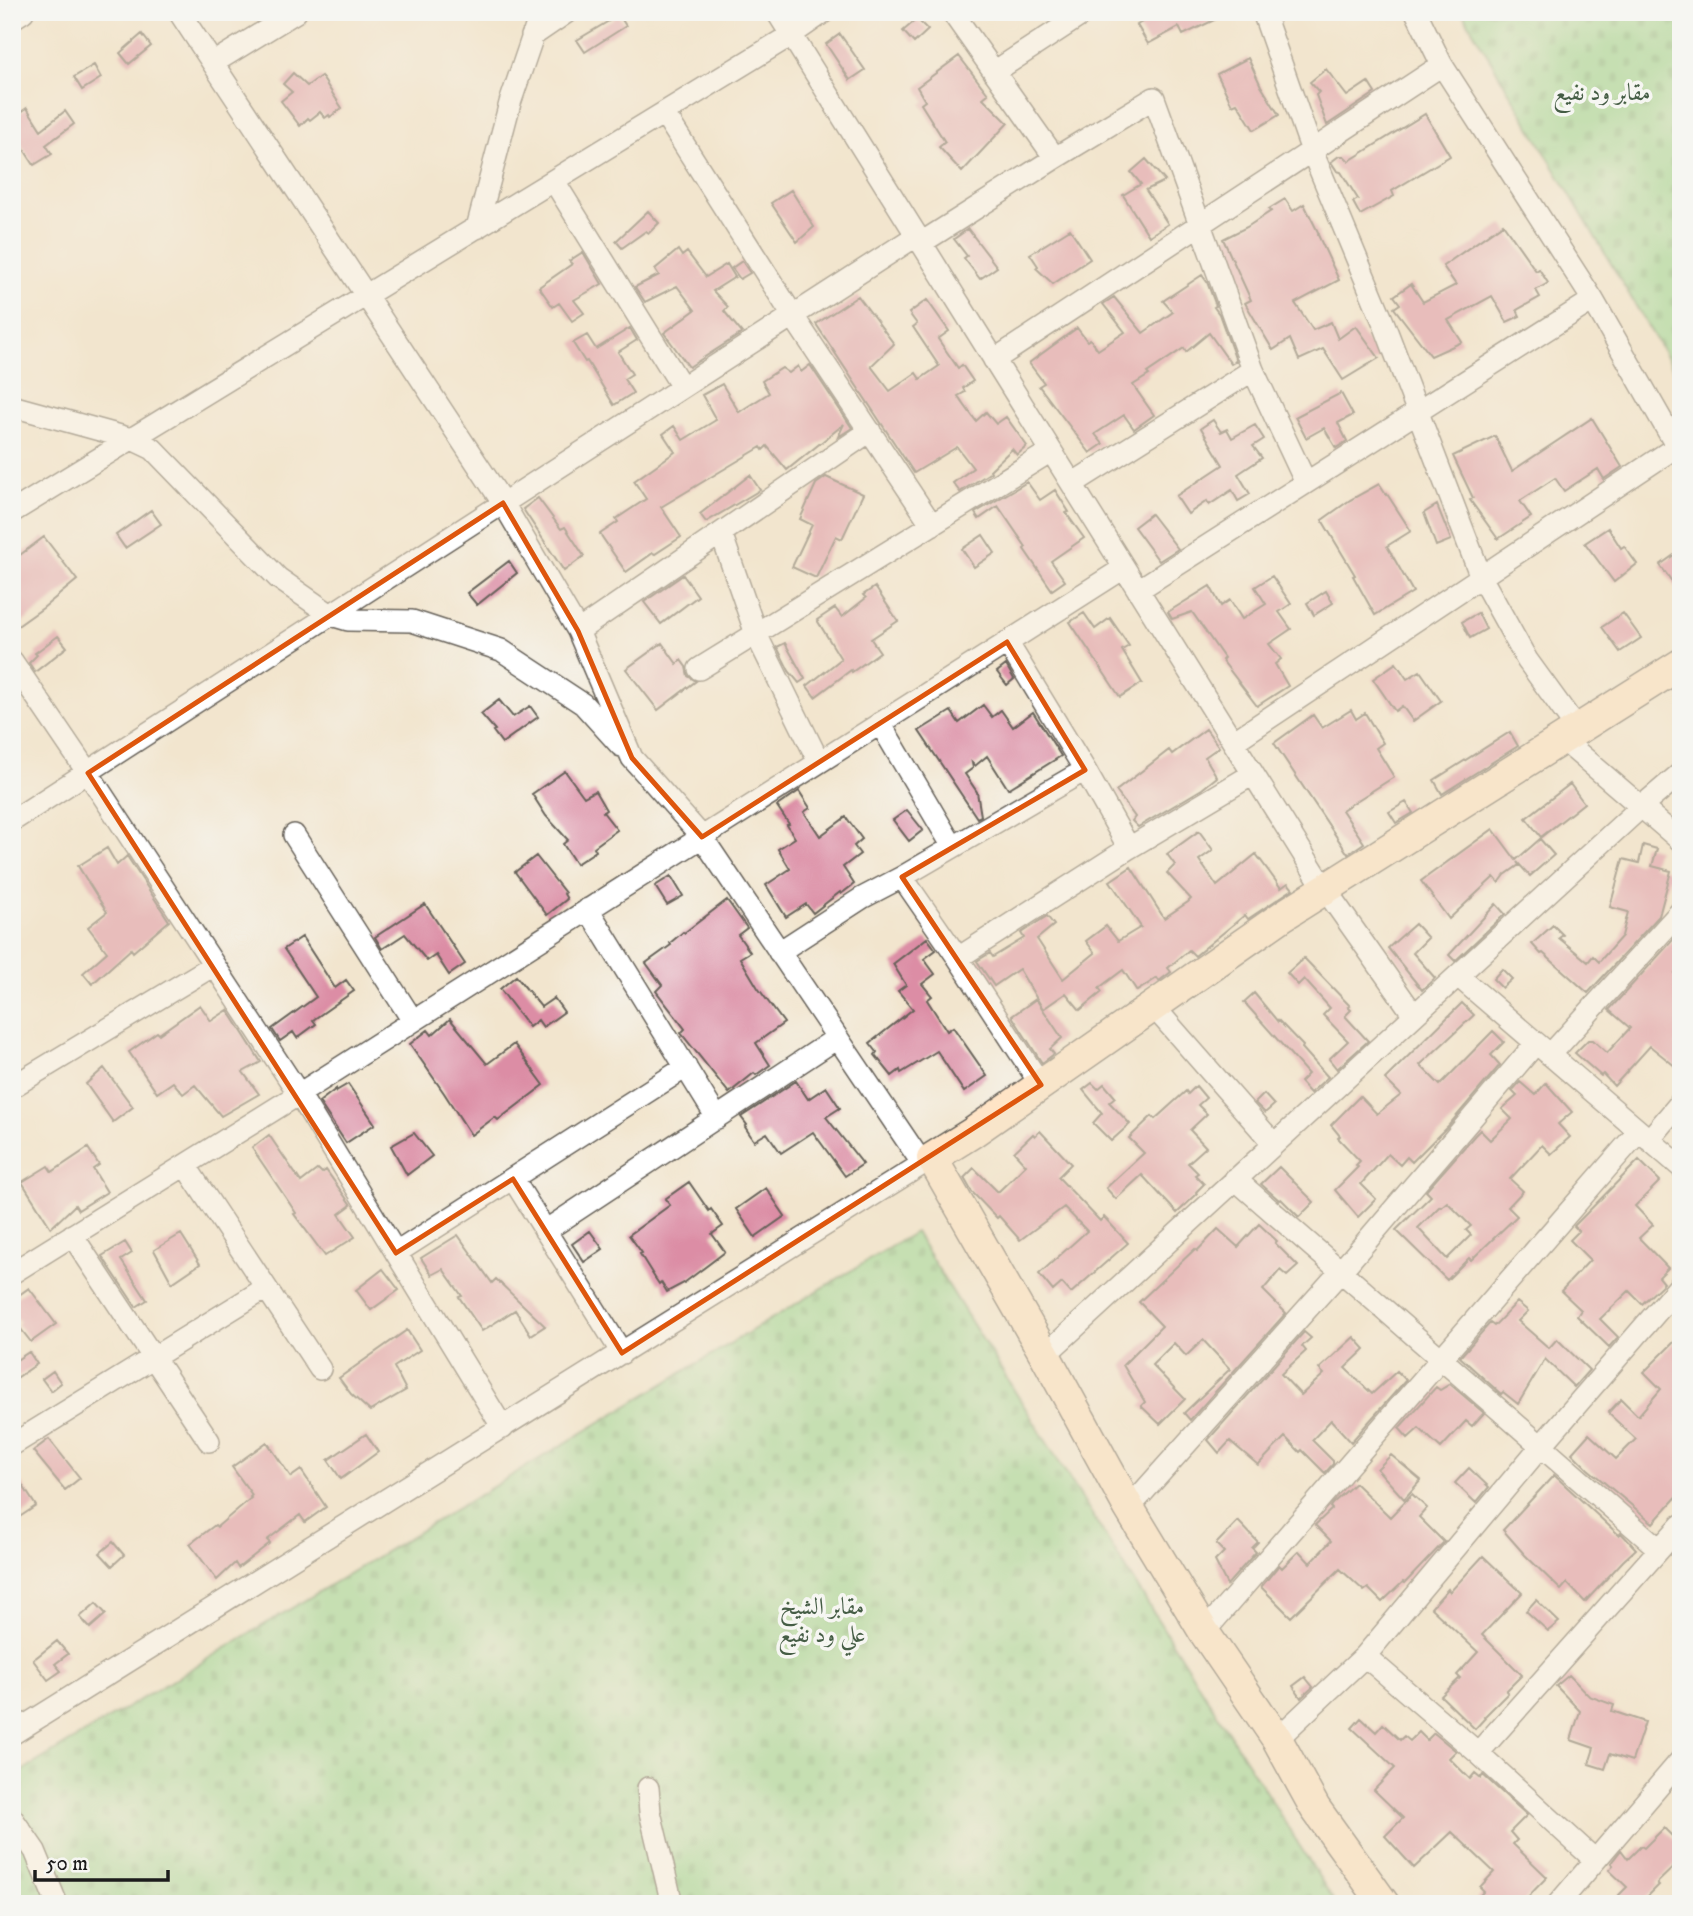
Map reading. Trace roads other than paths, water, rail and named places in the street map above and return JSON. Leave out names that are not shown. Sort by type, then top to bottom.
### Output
[{"type":"street","points":[[12,19],[23,12]]},
{"type":"street","points":[[179,12],[503,503],[578,631],[632,758]]},
{"type":"street","points":[[213,63],[296,12]]},
{"type":"street","points":[[477,228],[510,103],[541,12]]},
{"type":"street","points":[[532,36],[567,12]]},
{"type":"street","points":[[777,12],[1325,889],[1415,1015]]},
{"type":"street","points":[[12,512],[554,181],[824,12]]},
{"type":"street","points":[[952,12],[1055,158]]},
{"type":"street","points":[[994,72],[1086,12]]},
{"type":"street","points":[[1263,12],[1312,151],[1384,324],[1481,577],[1570,734],[1641,807],[1681,841]]},
{"type":"street","points":[[1233,742],[1481,577],[1679,451],[1593,300],[1442,65],[1416,12]]},
{"type":"street","points":[[994,360],[1442,65]]},
{"type":"street","points":[[12,821],[793,316],[1154,99],[1253,370],[1306,483]]},
{"type":"street","points":[[664,113],[793,316],[932,526]]},
{"type":"street","points":[[554,181],[682,387]]},
{"type":"street","points":[[1138,590],[1593,300]]},
{"type":"street","points":[[1072,484],[1253,370]]},
{"type":"street","points":[[12,406],[132,439],[153,449],[278,578],[331,615],[348,620],[412,621],[501,650],[583,704],[702,837],[838,1038],[927,1161],[1045,1355],[1129,1508],[1204,1632],[1277,1739],[1315,1808],[1384,1904]]},
{"type":"street","points":[[578,631],[870,431]]},
{"type":"street","points":[[699,669],[1051,451]]},
{"type":"street","points":[[721,533],[756,634],[819,762]]},
{"type":"street","points":[[12,1273],[299,1094],[1124,568]]},
{"type":"street","points":[[1007,642],[1129,848]]},
{"type":"street","points":[[12,661],[299,1094],[503,1428]]},
{"type":"street","points":[[12,1734],[927,1161],[1041,1085],[1284,915],[1681,664]]},
{"type":"street","points":[[880,723],[953,847]]},
{"type":"street","points":[[779,952],[862,898],[1085,770]]},
{"type":"street","points":[[1045,1355],[1681,773]]},
{"type":"street","points":[[958,958],[1129,848],[1253,774]]},
{"type":"street","points":[[294,835],[413,1021]]},
{"type":"street","points":[[902,877],[1041,1085]]},
{"type":"street","points":[[588,909],[717,1118]]},
{"type":"street","points":[[1129,1508],[1543,1049],[1681,911]]},
{"type":"street","points":[[12,1087],[214,965]]},
{"type":"street","points":[[1458,976],[1681,1167]]},
{"type":"street","points":[[1153,1006],[1274,1144]]},
{"type":"street","points":[[545,1231],[838,1038]]},
{"type":"street","points":[[396,1253],[686,1067]]},
{"type":"street","points":[[1204,1632],[1441,1358],[1644,1135],[1681,1102]]},
{"type":"street","points":[[185,1165],[320,1369]]},
{"type":"street","points":[[513,1179],[621,1353]]},
{"type":"street","points":[[1236,1179],[1659,1549]]},
{"type":"street","points":[[72,1235],[209,1441]]},
{"type":"street","points":[[1277,1739],[1365,1656],[1681,1284]]},
{"type":"street","points":[[12,1445],[267,1288]]},
{"type":"street","points":[[1478,1753],[1681,1525]]},
{"type":"street","points":[[1365,1656],[1478,1753],[1595,1860]]},
{"type":"street","points":[[1558,1904],[1681,1760]]},
{"type":"street","points":[[648,1788],[650,1812],[672,1904]]},
{"type":"street","points":[[12,1818],[35,1851],[57,1904]]},
{"type":"park label","name":"مقابر ود نفيع","points":[[1602,92]]},
{"type":"park label","name":"مقابر الشيخ علي ود نفيع","points":[[822,1620]]}]
